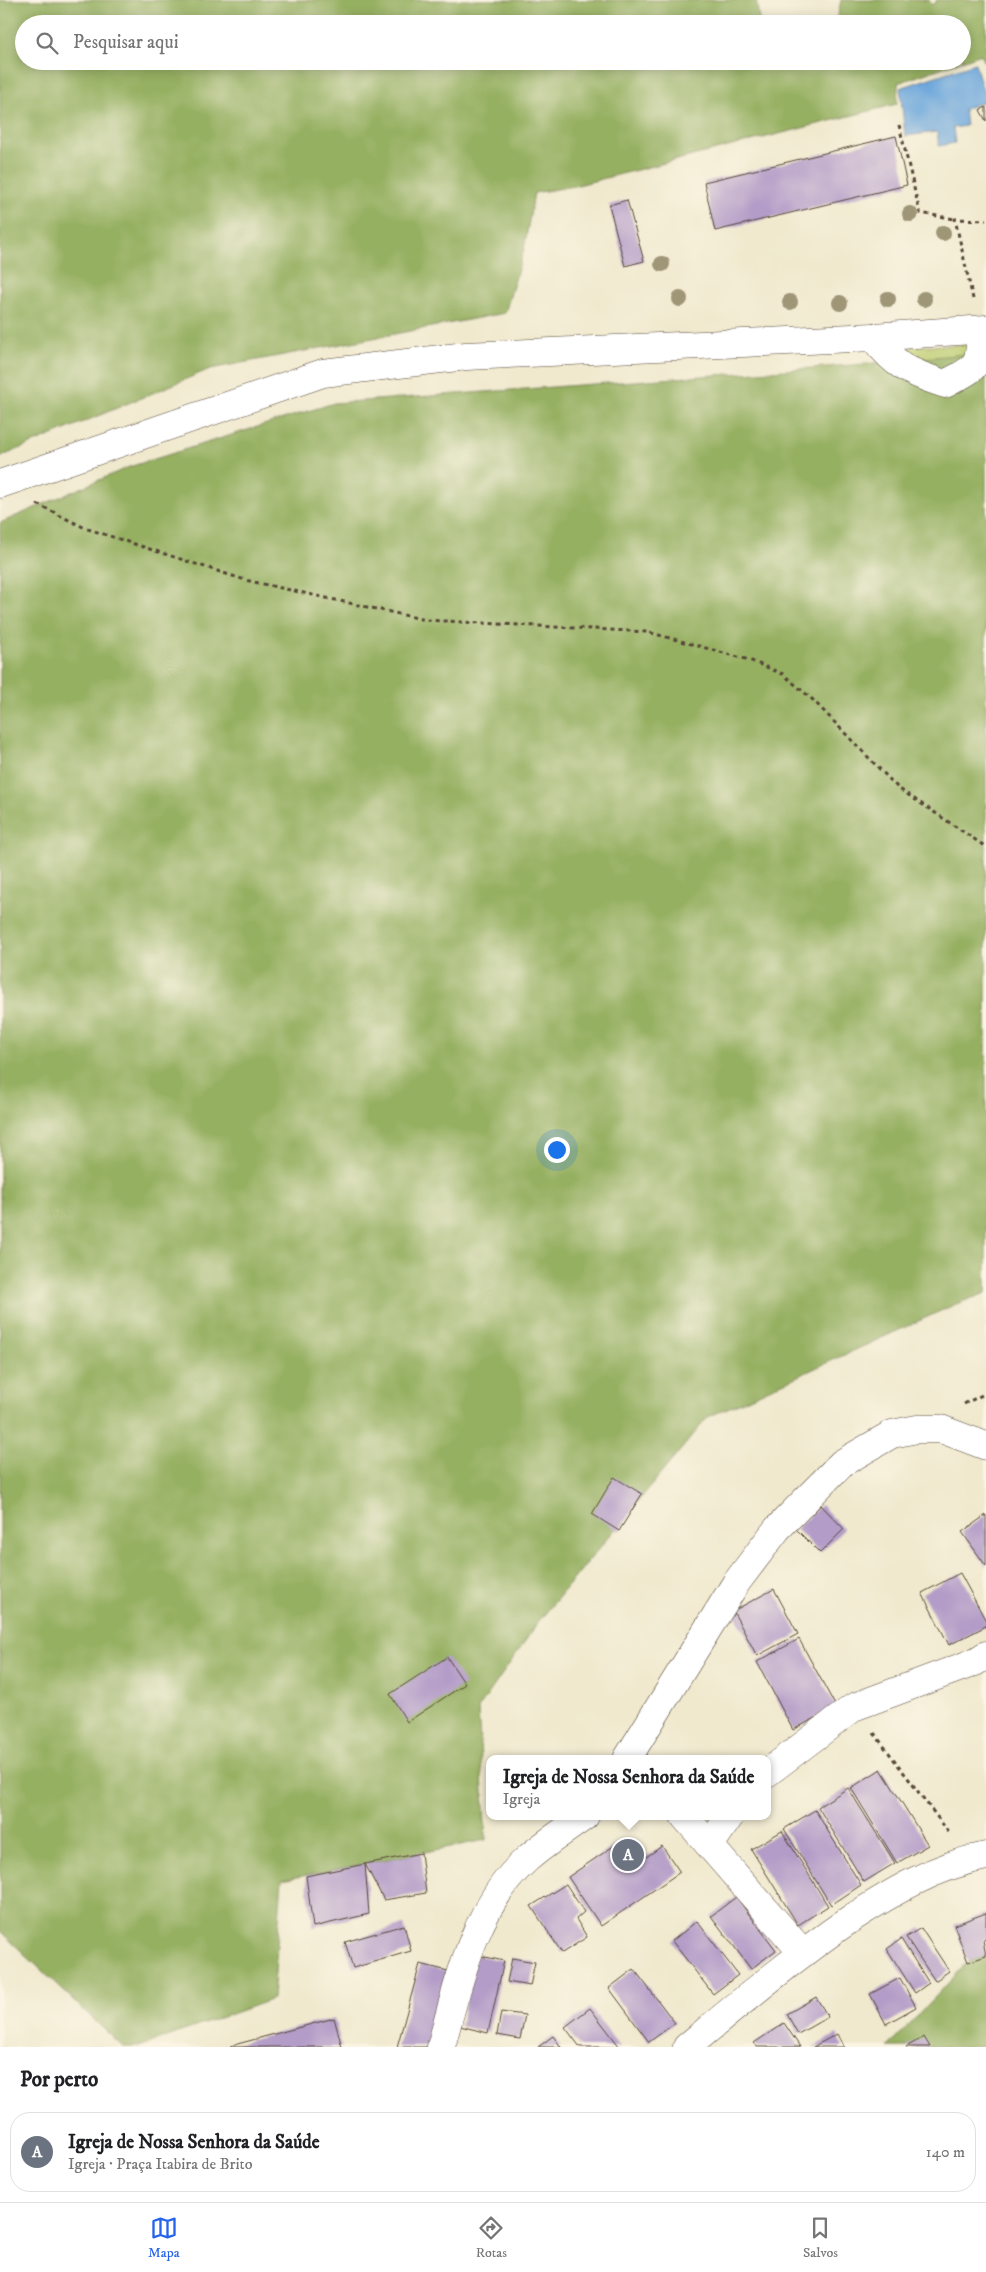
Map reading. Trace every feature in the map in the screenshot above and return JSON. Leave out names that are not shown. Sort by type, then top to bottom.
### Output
[{"type":"street","points":[[0,484],[323,373],[466,356],[873,338],[980,321],[981,354],[976,364],[967,372],[945,384],[915,374],[887,355],[873,338]]},
{"type":"street","points":[[629,1755],[736,1583],[777,1529],[842,1463],[892,1434],[917,1429],[941,1429],[986,1446]]},
{"type":"street","points":[[771,1770],[854,1707],[980,1659]]},
{"type":"street","points":[[441,2047],[460,1975],[488,1905],[526,1860],[580,1820]]},
{"type":"street","points":[[688,1820],[802,1952]]},
{"type":"street","points":[[710,1845],[727,1820]]},
{"type":"street","points":[[687,2047],[802,1952],[888,1894],[924,1875],[978,1858]]},
{"type":"path","points":[[899,125],[920,212],[955,219],[986,220]]},
{"type":"path","points":[[955,219],[980,321]]},
{"type":"path","points":[[34,503],[86,528],[246,580],[426,620],[648,632],[749,660],[783,674],[813,700],[898,788],[986,847]]},
{"type":"path","points":[[854,1707],[978,1858]]},
{"type":"green space","points":[[0,0],[756,0],[758,15],[15,15],[15,70],[935,70],[898,83],[897,104],[574,186],[534,193],[524,249],[505,313],[210,369],[0,457]]},
{"type":"green space","points":[[841,0],[929,0],[932,5],[937,0],[986,0],[986,66],[981,54],[971,58],[971,15],[838,15]]},
{"type":"green space","points":[[968,345],[969,354],[919,368],[900,346]]},
{"type":"green space","points":[[986,352],[986,1293],[956,1304],[708,1417],[539,1621],[478,1709],[486,1840],[282,1880],[273,1999],[139,2047],[123,2047],[0,1931],[0,523],[129,467],[334,403],[853,365]]},
{"type":"green space","points":[[986,1956],[986,2047],[888,2047],[968,1962]]},
{"type":"water","points":[[975,63],[986,101],[964,109],[966,126],[953,128],[955,143],[939,146],[937,132],[905,136],[900,88],[954,70],[971,70],[971,64]]},
{"type":"building","points":[[986,107],[986,121],[980,110]]},
{"type":"building","points":[[896,136],[907,185],[715,231],[704,182]]},
{"type":"building","points":[[627,200],[644,261],[625,266],[609,205]]},
{"type":"building","points":[[614,1477],[642,1494],[619,1531],[592,1514]]},
{"type":"building","points":[[821,1505],[844,1529],[820,1553],[796,1529]]},
{"type":"building","points":[[986,1515],[986,1566],[962,1532]]},
{"type":"building","points":[[960,1573],[986,1621],[986,1626],[949,1645],[922,1593]]},
{"type":"building","points":[[774,1589],[798,1634],[757,1656],[733,1611]]},
{"type":"building","points":[[799,1639],[836,1707],[793,1730],[757,1662]]},
{"type":"building","points":[[447,1657],[465,1684],[407,1722],[390,1694]]},
{"type":"building","points":[[881,1769],[928,1845],[897,1863],[851,1788]]},
{"type":"building","points":[[848,1788],[895,1863],[864,1882],[818,1807]]},
{"type":"building","points":[[815,1810],[861,1885],[831,1905],[784,1829]]},
{"type":"building","points":[[782,1831],[828,1906],[798,1925],[751,1849]]},
{"type":"building","points":[[624,1839],[639,1862],[662,1846],[680,1872],[601,1926],[568,1877]]},
{"type":"building","points":[[421,1853],[426,1893],[384,1900],[365,1864]]},
{"type":"building","points":[[365,1864],[369,1914],[313,1927],[306,1876]]},
{"type":"building","points":[[566,1884],[584,1912],[576,1919],[587,1937],[562,1953],[531,1906]]},
{"type":"building","points":[[736,1897],[776,1950],[751,1969],[711,1916]]},
{"type":"building","points":[[986,1913],[986,1939],[983,1940],[986,1956],[968,1962],[954,1925]]},
{"type":"building","points":[[697,1921],[738,1975],[713,1994],[672,1941]]},
{"type":"building","points":[[404,1925],[411,1951],[353,1968],[345,1942]]},
{"type":"building","points":[[921,1928],[949,1971],[935,1981],[906,1937]]},
{"type":"building","points":[[901,1939],[929,1983],[915,1993],[887,1949]]},
{"type":"building","points":[[476,1955],[504,1961],[488,2033],[460,2026]]},
{"type":"building","points":[[512,1958],[535,1962],[530,1986],[507,1982]]},
{"type":"building","points":[[420,1964],[448,1971],[428,2047],[397,2047]]},
{"type":"building","points":[[634,1969],[675,2023],[649,2042],[609,1988]]},
{"type":"building","points":[[900,1978],[916,2007],[886,2024],[870,1994]]},
{"type":"building","points":[[816,1997],[828,2017],[798,2034],[787,2014]]},
{"type":"building","points":[[590,2008],[620,2047],[580,2047],[565,2027]]},
{"type":"building","points":[[501,2012],[525,2015],[520,2039],[497,2035]]},
{"type":"building","points":[[334,2018],[342,2047],[230,2047],[230,2046]]},
{"type":"building","points":[[784,2023],[800,2047],[757,2047],[754,2043]]},
{"type":"building","points":[[837,2034],[844,2047],[813,2047]]},
{"type":"building","points":[[553,2036],[561,2047],[538,2047]]},
{"type":"building","points":[[924,2037],[930,2047],[906,2047]]},
{"type":"place","name":"Igreja de Nossa Senhora da Saúde","points":[[628,1855]]}]
